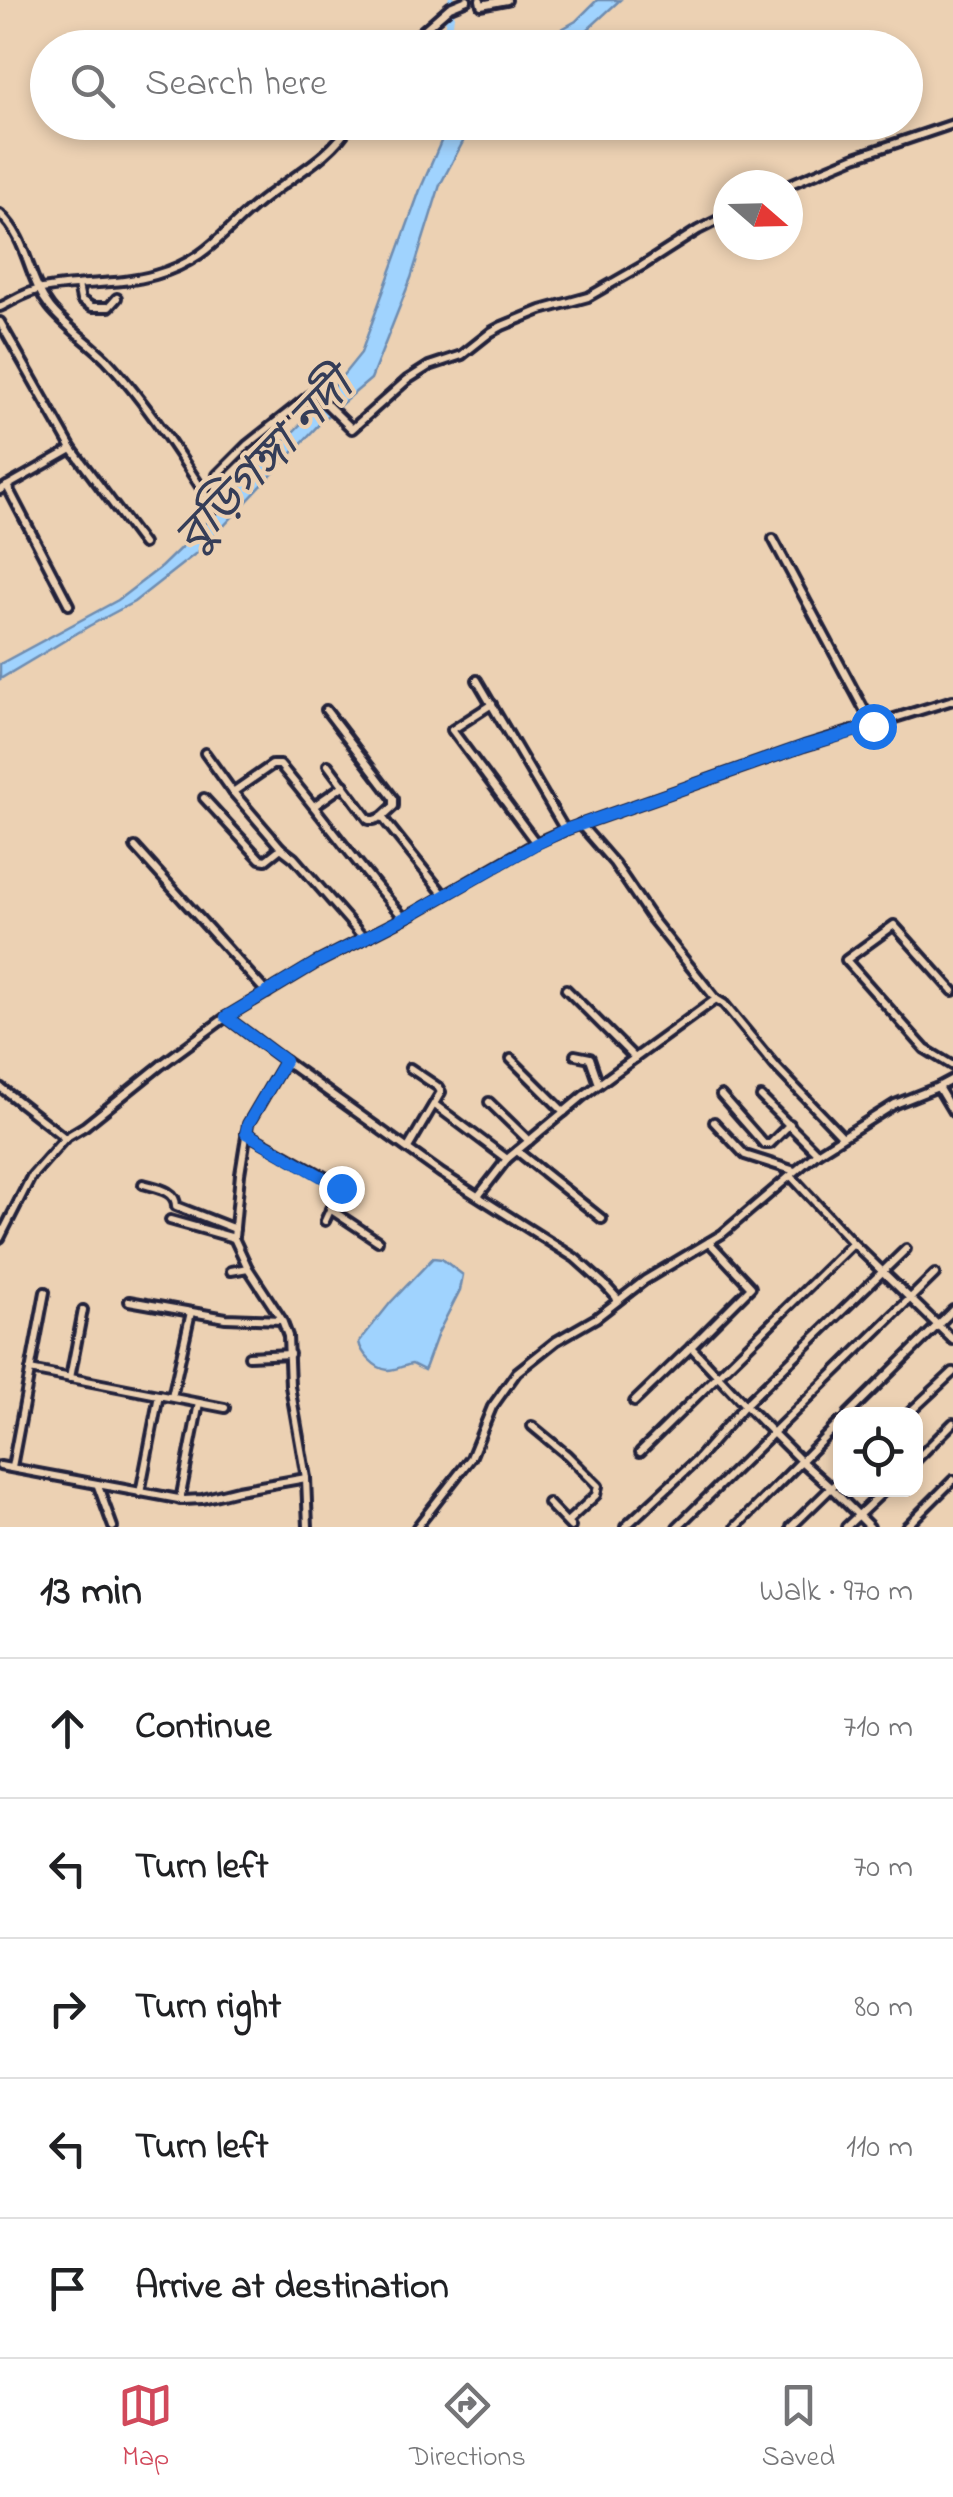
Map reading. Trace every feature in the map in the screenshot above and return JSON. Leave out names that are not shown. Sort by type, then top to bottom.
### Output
[{"type":"street","points":[[424,30],[450,7],[467,0]]},
{"type":"street","points":[[480,0],[482,5],[508,0]]},
{"type":"street","points":[[923,134],[953,124]]},
{"type":"street","points":[[0,308],[37,289],[154,276],[197,258],[262,199],[317,161],[339,140]]},
{"type":"street","points":[[803,179],[905,140]]},
{"type":"street","points":[[0,214],[18,233],[37,289],[52,310],[92,344],[131,389],[214,508],[217,475],[247,444],[314,392],[352,429],[428,366],[462,354],[502,326],[588,296],[713,222]]},
{"type":"street","points":[[78,285],[81,300],[92,307],[109,307],[118,298]]},
{"type":"street","points":[[0,322],[72,449],[143,544]]},
{"type":"street","points":[[69,605],[4,488],[72,449]]},
{"type":"street","points":[[773,539],[873,726]]},
{"type":"street","points":[[477,680],[565,830]]},
{"type":"street","points":[[0,1238],[31,1177],[65,1138],[226,1017],[363,938],[565,830],[804,746],[953,700]]},
{"type":"street","points":[[492,704],[452,730],[536,844]]},
{"type":"street","points":[[326,710],[394,800],[394,806],[369,820],[328,765]]},
{"type":"street","points":[[206,754],[233,792],[363,938]]},
{"type":"street","points":[[233,792],[272,764],[278,764],[404,918]]},
{"type":"street","points":[[314,806],[344,785]]},
{"type":"street","points":[[204,798],[260,859],[266,860],[281,848]]},
{"type":"street","points":[[382,816],[444,894]]},
{"type":"street","points":[[580,824],[716,999],[842,1136]]},
{"type":"street","points":[[135,846],[267,993]]},
{"type":"street","points":[[953,991],[894,925],[846,960],[925,1049],[953,1066]]},
{"type":"street","points":[[566,989],[634,1058]]},
{"type":"street","points":[[479,1194],[507,1158],[599,1084],[716,999]]},
{"type":"street","points":[[226,1017],[442,1173],[575,1258],[604,1284],[617,1302]]},
{"type":"street","points":[[575,1055],[590,1058],[599,1084]]},
{"type":"street","points":[[512,1059],[564,1112]]},
{"type":"street","points":[[285,1061],[248,1124],[235,1233],[248,1268],[288,1336],[290,1386],[306,1478],[308,1527]]},
{"type":"street","points":[[408,1148],[435,1105],[440,1089],[410,1068]]},
{"type":"street","points":[[417,1527],[471,1458],[492,1407],[517,1372],[645,1280],[722,1234],[817,1152],[894,1104],[953,1079]]},
{"type":"street","points":[[0,1087],[65,1138]]},
{"type":"street","points":[[938,1087],[953,1112]]},
{"type":"street","points":[[721,1095],[764,1144],[770,1144],[790,1124]]},
{"type":"street","points":[[762,1097],[817,1152]]},
{"type":"street","points":[[489,1102],[528,1141]]},
{"type":"street","points":[[435,1105],[507,1158]]},
{"type":"street","points":[[714,1122],[745,1155],[793,1174],[853,1243],[953,1340]]},
{"type":"street","points":[[246,1133],[341,1186],[326,1221]]},
{"type":"street","points":[[517,1151],[602,1219]]},
{"type":"street","points":[[143,1184],[172,1194],[176,1206],[235,1233]]},
{"type":"street","points":[[330,1209],[378,1242]]},
{"type":"street","points":[[170,1220],[235,1233]]},
{"type":"street","points":[[634,1402],[750,1287],[709,1242]]},
{"type":"street","points":[[640,1452],[853,1243]]},
{"type":"street","points":[[625,1527],[696,1461],[745,1405],[906,1249]]},
{"type":"street","points":[[231,1272],[248,1268]]},
{"type":"street","points":[[677,1527],[935,1274]]},
{"type":"street","points":[[12,1468],[45,1292]]},
{"type":"street","points":[[129,1301],[226,1318],[282,1320]]},
{"type":"street","points":[[70,1378],[83,1310]]},
{"type":"street","points":[[855,1407],[953,1310]]},
{"type":"street","points":[[172,1397],[191,1312]]},
{"type":"street","points":[[690,1347],[870,1527]]},
{"type":"street","points":[[249,1356],[290,1354]]},
{"type":"street","points":[[30,1370],[225,1408]]},
{"type":"street","points":[[916,1407],[953,1372]]},
{"type":"street","points":[[140,1493],[159,1395]]},
{"type":"street","points":[[180,1500],[199,1403]]},
{"type":"street","points":[[923,1453],[953,1423]]},
{"type":"street","points":[[532,1426],[598,1486],[596,1494],[569,1525],[548,1503]]},
{"type":"street","points":[[736,1527],[833,1429]]},
{"type":"street","points":[[0,1466],[180,1500],[306,1478]]},
{"type":"street","points":[[906,1527],[953,1480]]},
{"type":"street","points":[[98,1485],[113,1527]]},
{"type":"street","points":[[791,1527],[832,1488]]},
{"type":"street","points":[[846,1527],[877,1497]]},
{"type":"water","points":[[597,0],[620,0],[587,30],[560,30],[576,21]]},
{"type":"water","name":"বুড়িগঙ্গা নদী","points":[[442,140],[464,140],[440,185],[411,278],[371,379],[326,417],[204,547],[134,602],[0,679],[0,664],[118,600],[161,567],[319,405],[361,353]]},
{"type":"water","points":[[433,1258],[442,1259],[463,1275],[424,1370],[412,1364],[391,1370],[378,1367],[359,1342]]},
{"type":"waterway","points":[[448,30],[452,0]]},
{"type":"route","points":[[341,1188],[246,1133],[285,1061],[226,1017],[316,963],[565,830],[804,746],[873,726]]}]
